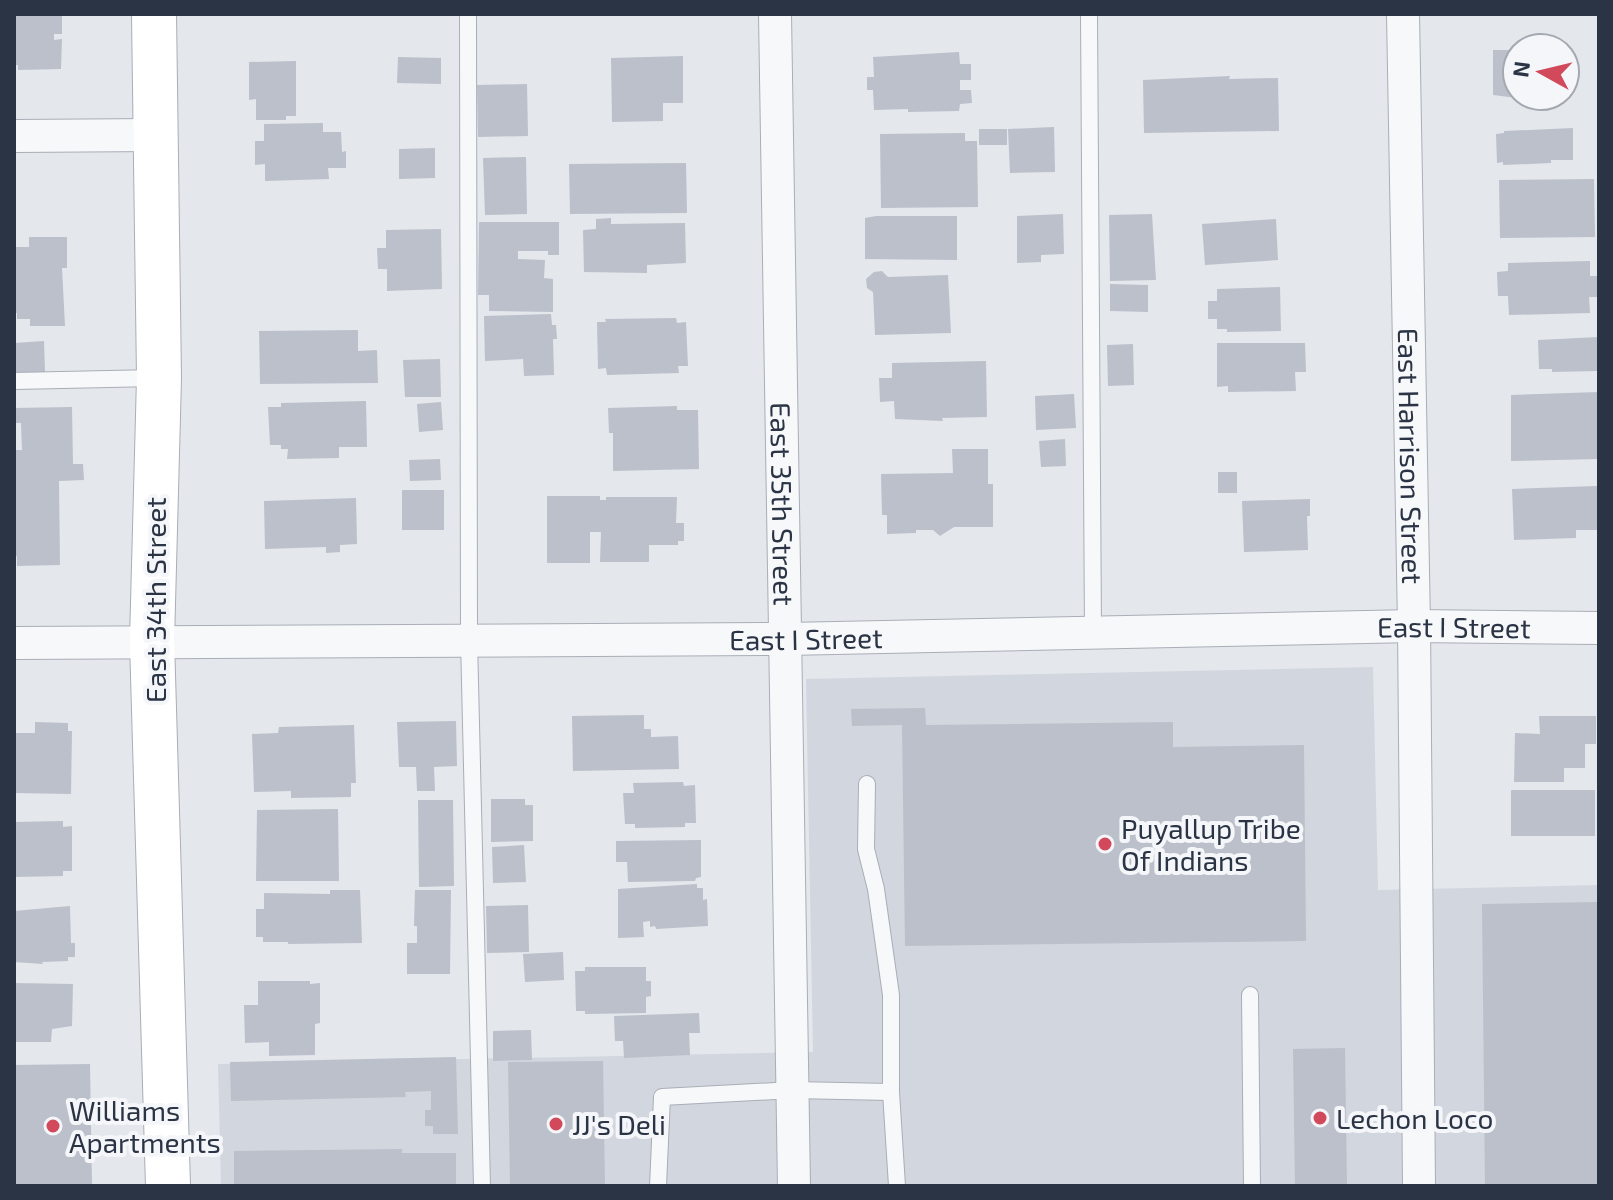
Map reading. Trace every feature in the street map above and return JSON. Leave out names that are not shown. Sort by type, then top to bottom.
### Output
[{"type":"street","name":"East 34th Street","points":[[154,14],[159,378],[152,641],[168,1186]]},
{"type":"street","name":"East 35th Street","points":[[775,14],[794,1186]]},
{"type":"street","name":"East Harrison Street","points":[[1403,14],[1414,626],[1419,1186]]},
{"type":"street","points":[[14,136],[155,135]]},
{"type":"street","name":"East I Street","points":[[14,643],[786,639],[1414,626],[1599,628]]},
{"type":"lane","points":[[468,14],[469,640],[482,1186]]},
{"type":"lane","points":[[1089,14],[1093,631]]},
{"type":"lane","points":[[14,381],[159,378]]},
{"type":"lane","points":[[867,784],[866,849],[876,889],[891,995],[891,1092],[897,1186]]},
{"type":"lane","points":[[1250,995],[1252,1186]]},
{"type":"lane","points":[[658,1186],[662,1097],[793,1090],[891,1092]]},
{"type":"shaded area","points":[[1373,667],[1378,890],[1599,885],[1599,1186],[221,1186],[218,1064],[813,1052],[806,679]]},
{"type":"building","points":[[14,14],[62,14],[62,34],[54,34],[54,40],[62,39],[61,69],[18,70],[18,65],[14,65]]},
{"type":"building","points":[[1493,50],[1501,50],[1501,96],[1493,95]]},
{"type":"building","points":[[959,52],[960,64],[971,64],[971,80],[960,80],[960,90],[971,90],[972,103],[960,104],[959,111],[874,110],[873,90],[867,90],[867,77],[874,77],[873,57]]},
{"type":"building","points":[[683,56],[683,103],[663,103],[663,121],[612,122],[611,58]]},
{"type":"building","points":[[398,57],[441,58],[441,84],[397,83]]},
{"type":"building","points":[[296,61],[296,116],[286,116],[286,120],[256,120],[256,99],[249,100],[249,62]]},
{"type":"building","points":[[1230,76],[1229,79],[1278,78],[1279,131],[1144,133],[1143,80]]},
{"type":"building","points":[[527,84],[528,136],[478,137],[477,85]]},
{"type":"building","points":[[323,123],[323,132],[341,132],[346,168],[328,168],[329,179],[265,181],[265,164],[255,165],[255,141],[264,141],[264,124]]},
{"type":"building","points":[[1054,127],[1055,172],[1010,173],[1008,129]]},
{"type":"building","points":[[1573,128],[1573,160],[1497,163],[1496,134]]},
{"type":"building","points":[[979,129],[1007,129],[1007,145],[979,145]]},
{"type":"building","points":[[965,133],[965,141],[977,141],[978,207],[881,208],[880,134]]},
{"type":"building","points":[[435,148],[435,178],[399,179],[399,149]]},
{"type":"building","points":[[526,157],[527,214],[485,215],[483,158]]},
{"type":"building","points":[[686,163],[687,213],[570,214],[569,164]]},
{"type":"building","points":[[1594,179],[1595,237],[1500,238],[1499,180]]},
{"type":"building","points":[[1063,214],[1064,254],[1041,255],[1041,262],[1017,263],[1017,216]]},
{"type":"building","points":[[1152,214],[1156,280],[1110,281],[1109,215]]},
{"type":"building","points":[[957,216],[957,260],[865,259],[865,218]]},
{"type":"building","points":[[611,218],[611,224],[685,223],[686,263],[647,265],[647,273],[584,272],[583,230],[596,229],[596,219]]},
{"type":"building","points":[[1276,219],[1278,260],[1205,265],[1202,224]]},
{"type":"building","points":[[479,222],[559,222],[559,255],[548,255],[548,251],[518,251],[518,259],[545,260],[544,278],[553,279],[553,312],[489,311],[489,295],[478,295]]},
{"type":"building","points":[[441,229],[442,289],[387,291],[387,269],[378,269],[377,248],[386,248],[386,230]]},
{"type":"building","points":[[29,237],[67,237],[67,268],[62,268],[65,326],[30,326],[30,319],[17,319],[17,313],[14,313],[14,247],[29,247]]},
{"type":"building","points":[[1590,261],[1590,276],[1598,276],[1599,297],[1589,297],[1590,313],[1509,315],[1508,296],[1498,296],[1497,272],[1508,271],[1508,263]]},
{"type":"building","points":[[882,271],[888,277],[948,275],[951,333],[875,335],[873,292],[867,288],[866,279],[874,272]]},
{"type":"building","points":[[1110,284],[1148,285],[1148,312],[1110,311]]},
{"type":"building","points":[[1280,287],[1281,331],[1227,332],[1227,329],[1217,329],[1217,319],[1208,319],[1208,301],[1217,301],[1217,289]]},
{"type":"building","points":[[551,314],[557,339],[553,339],[554,375],[524,376],[523,359],[485,361],[484,316]]},
{"type":"building","points":[[676,318],[677,323],[686,322],[688,366],[678,366],[679,373],[607,375],[606,368],[598,369],[597,322],[606,322],[605,319]]},
{"type":"building","points":[[358,330],[358,351],[377,350],[378,383],[260,384],[259,331]]},
{"type":"building","points":[[1599,337],[1599,371],[1552,372],[1552,369],[1539,369],[1538,340]]},
{"type":"building","points":[[44,341],[45,372],[14,373],[14,343]]},
{"type":"building","points":[[1217,343],[1305,343],[1306,372],[1295,372],[1296,391],[1228,392],[1228,386],[1217,387]]},
{"type":"building","points":[[1133,344],[1134,385],[1108,386],[1107,345]]},
{"type":"building","points":[[440,359],[441,397],[405,397],[403,360]]},
{"type":"building","points":[[986,361],[987,417],[942,418],[943,421],[895,419],[894,401],[880,402],[879,378],[892,378],[892,363]]},
{"type":"building","points":[[1599,392],[1599,459],[1511,461],[1511,395]]},
{"type":"building","points":[[1074,394],[1076,428],[1036,430],[1035,396]]},
{"type":"building","points":[[366,401],[367,447],[339,447],[339,458],[287,459],[288,449],[270,445],[268,407],[281,407],[281,403]]},
{"type":"building","points":[[441,402],[443,430],[419,432],[417,404]]},
{"type":"building","points":[[677,406],[677,410],[698,410],[699,469],[613,471],[613,433],[609,433],[608,408]]},
{"type":"building","points":[[72,407],[73,464],[83,464],[84,480],[59,481],[60,565],[17,566],[17,556],[14,557],[14,450],[22,450],[21,423],[14,423],[14,408]]},
{"type":"building","points":[[1065,439],[1066,466],[1041,467],[1039,441]]},
{"type":"building","points":[[952,449],[988,449],[988,484],[993,484],[993,527],[954,527],[940,536],[933,530],[887,534],[887,515],[882,515],[881,474],[953,473]]},
{"type":"building","points":[[440,459],[441,480],[410,481],[409,460]]},
{"type":"building","points":[[1218,472],[1237,472],[1237,493],[1218,493]]},
{"type":"building","points":[[1599,486],[1599,530],[1576,530],[1576,538],[1514,540],[1512,489]]},
{"type":"building","points":[[402,490],[444,490],[444,530],[402,530]]},
{"type":"building","points":[[547,496],[600,496],[600,500],[606,500],[606,497],[677,497],[676,523],[684,523],[684,541],[678,541],[678,545],[649,545],[649,562],[600,562],[601,532],[590,532],[590,563],[547,563]]},
{"type":"building","points":[[356,498],[357,544],[340,545],[340,552],[326,553],[326,547],[265,549],[264,501]]},
{"type":"building","points":[[1310,499],[1308,550],[1244,552],[1242,501]]},
{"type":"building","name":"Puyallup Tribe Of Indians","points":[[925,708],[926,725],[1173,722],[1173,747],[1304,745],[1306,941],[905,946],[902,725],[852,726],[851,709]]},
{"type":"building","points":[[644,715],[644,729],[651,729],[651,737],[678,736],[679,769],[573,771],[572,716]]},
{"type":"building","points":[[1539,716],[1596,716],[1596,744],[1585,744],[1585,768],[1564,768],[1564,782],[1514,782],[1515,733],[1540,734]]},
{"type":"building","points":[[456,721],[457,766],[434,767],[435,791],[417,791],[416,767],[399,767],[397,722]]},
{"type":"building","points":[[35,722],[68,723],[68,731],[72,731],[71,794],[14,793],[14,733],[35,733]]},
{"type":"building","points":[[354,725],[356,783],[351,783],[351,797],[291,798],[291,791],[254,792],[252,734],[278,733],[279,727]]},
{"type":"building","points":[[683,782],[684,786],[695,785],[696,823],[685,823],[685,827],[635,828],[635,824],[625,824],[623,793],[634,793],[633,783]]},
{"type":"building","points":[[1511,790],[1595,790],[1595,836],[1511,836]]},
{"type":"building","points":[[491,799],[525,799],[525,805],[533,805],[533,841],[491,842]]},
{"type":"building","points":[[418,800],[453,800],[454,886],[419,887]]},
{"type":"building","points":[[338,809],[339,881],[256,881],[257,810]]},
{"type":"building","points":[[63,821],[63,827],[72,826],[72,871],[63,871],[63,876],[14,877],[14,822]]},
{"type":"building","points":[[701,840],[701,877],[695,881],[628,882],[627,862],[616,862],[616,841]]},
{"type":"building","points":[[524,845],[526,882],[493,883],[492,847]]},
{"type":"building","points":[[697,884],[697,888],[703,888],[703,900],[707,899],[708,926],[656,929],[655,926],[650,927],[650,921],[643,922],[644,937],[618,938],[618,889]]},
{"type":"building","points":[[330,890],[360,890],[362,943],[288,944],[263,942],[263,937],[256,937],[256,909],[264,909],[264,893],[330,894]]},
{"type":"building","points":[[415,890],[451,890],[450,974],[407,974],[407,943],[417,943]]},
{"type":"building","points":[[1599,902],[1599,1186],[1485,1186],[1482,904]]},
{"type":"building","points":[[528,905],[529,952],[487,953],[486,906]]},
{"type":"building","points":[[70,906],[71,943],[75,943],[75,957],[68,957],[68,961],[43,964],[14,962],[14,911]]},
{"type":"building","points":[[563,952],[564,980],[525,982],[523,954]]},
{"type":"building","points":[[585,967],[646,967],[646,981],[651,981],[651,996],[646,997],[646,1013],[585,1014],[585,1011],[576,1011],[575,971],[585,971]]},
{"type":"building","points":[[258,981],[320,983],[320,1023],[315,1024],[315,1055],[269,1056],[269,1042],[245,1043],[244,1005],[258,1005]]},
{"type":"building","points":[[14,983],[73,984],[72,1026],[52,1029],[51,1042],[14,1042]]},
{"type":"building","points":[[699,1013],[700,1033],[689,1033],[690,1055],[624,1058],[623,1041],[615,1041],[614,1016]]},
{"type":"building","points":[[531,1030],[532,1060],[493,1061],[493,1031]]},
{"type":"building","name":"Lechon Loco","points":[[1345,1048],[1347,1186],[1295,1186],[1293,1049]]},
{"type":"building","points":[[456,1057],[458,1134],[433,1134],[433,1126],[425,1126],[425,1110],[431,1110],[431,1091],[405,1092],[406,1097],[231,1101],[230,1062]]},
{"type":"building","name":"JJ's Deli","points":[[603,1061],[605,1186],[510,1186],[508,1062]]},
{"type":"building","name":"Williams Apartments","points":[[90,1064],[92,1186],[14,1186],[14,1065]]},
{"type":"building","points":[[402,1149],[402,1153],[456,1153],[456,1186],[234,1186],[234,1151]]},
{"type":"place","name":"Puyallup Tribe Of Indians","points":[[1105,844]]},
{"type":"place","name":"Lechon Loco","points":[[1320,1118]]},
{"type":"place","name":"JJ's Deli","points":[[556,1124]]},
{"type":"place","name":"Williams Apartments","points":[[53,1126]]}]
